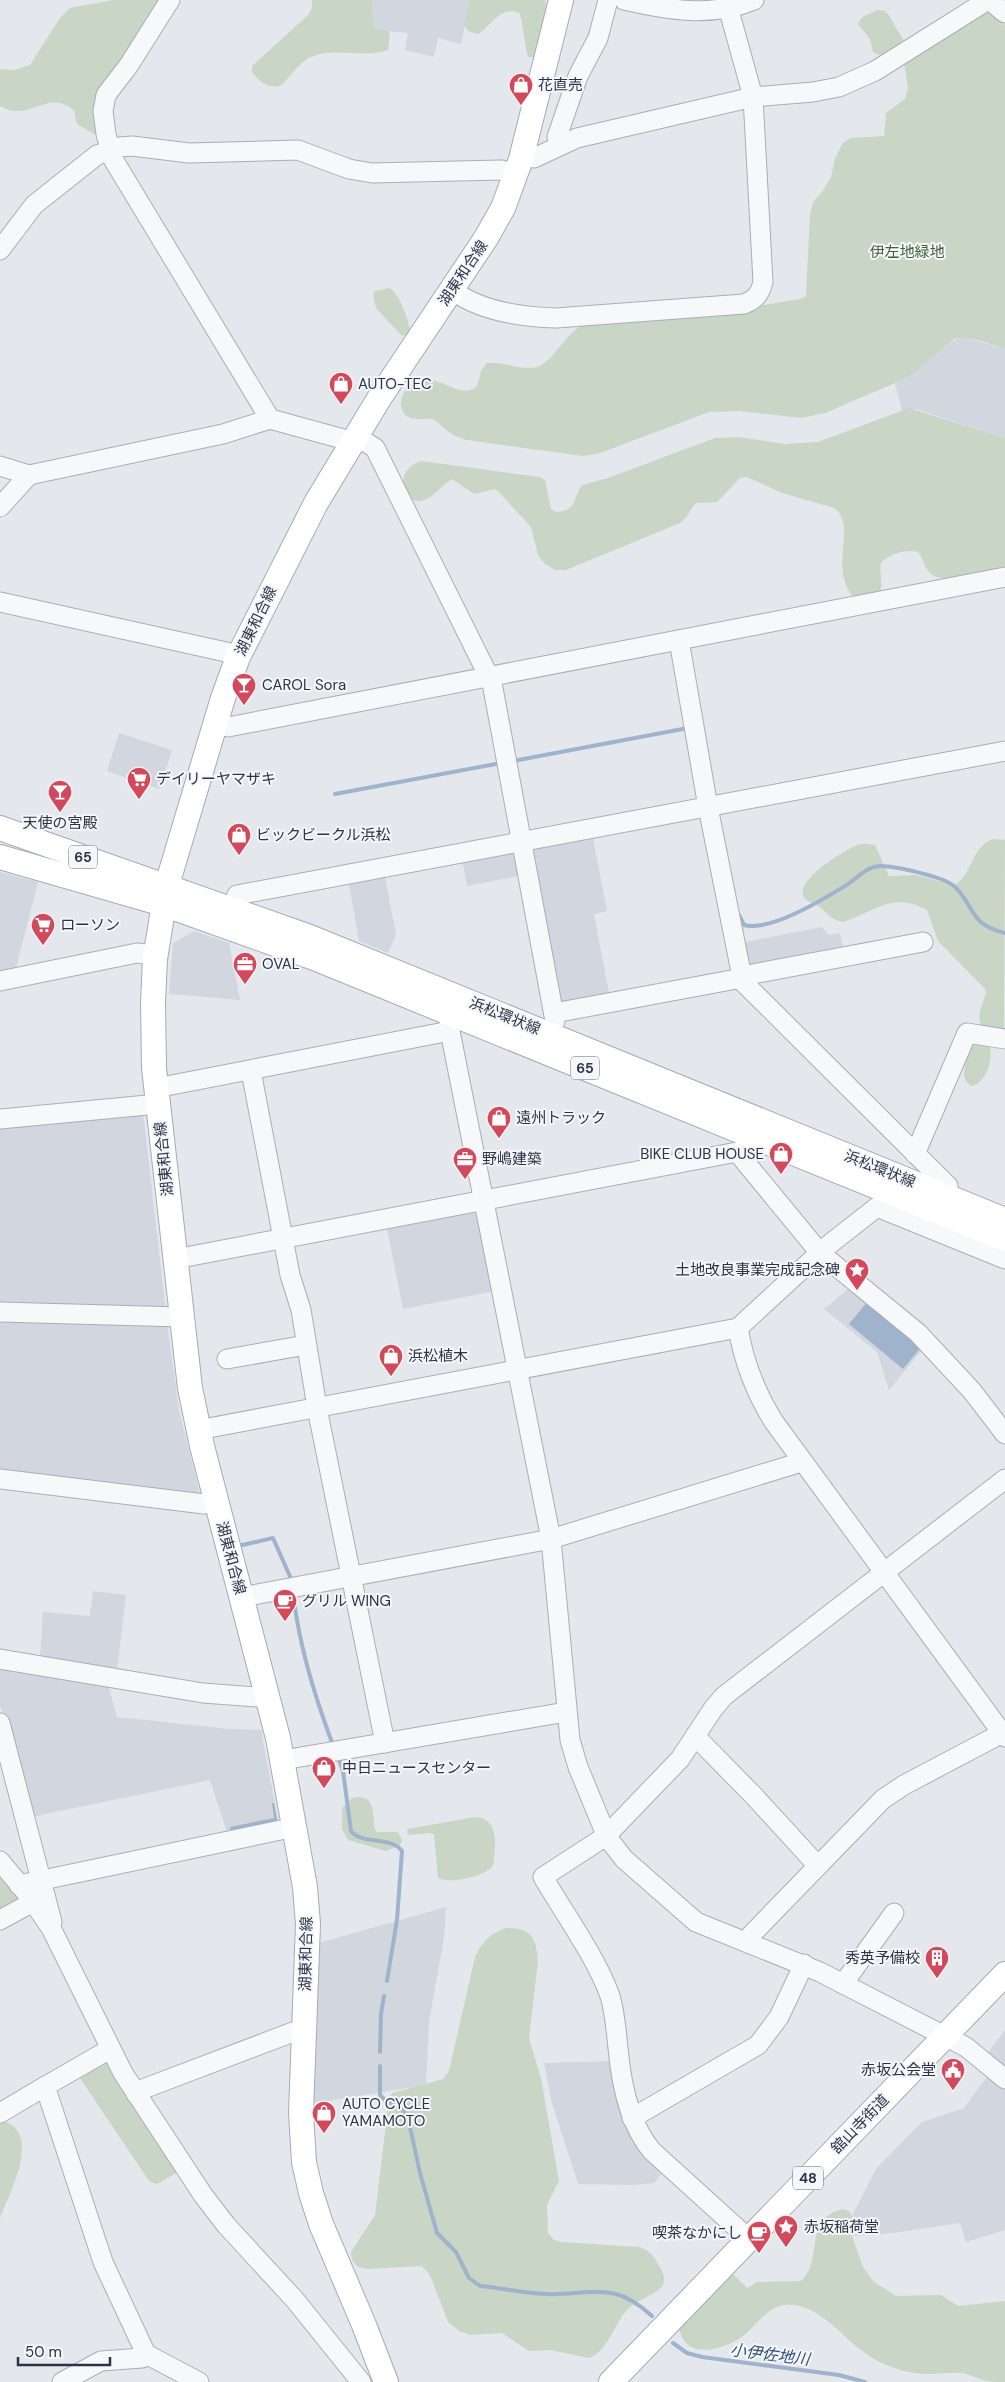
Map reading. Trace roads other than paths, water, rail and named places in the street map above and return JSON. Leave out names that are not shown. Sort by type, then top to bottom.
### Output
[{"type":"main road","name":"湖東和合線","points":[[386,2382],[321,2224],[307,2178],[301,2129],[307,1906],[283,1760],[198,1430],[187,1369],[157,1096],[153,1024],[156,955],[165,895],[215,723],[238,657],[308,517],[354,440],[495,224],[519,164],[561,0]]},
{"type":"main road","name":"浜松環状線","points":[[0,828],[314,958],[451,1023],[1005,1239]]},
{"type":"main road","name":"浜松環状線","points":[[0,856],[232,909],[552,1024],[937,1212],[1005,1220]]},
{"type":"main road","name":"舘山寺街道","points":[[611,2382],[1005,1974]]},
{"type":"street","points":[[170,0],[129,65],[106,95],[104,111],[113,159],[270,419]]},
{"type":"street","points":[[560,144],[557,137],[576,82],[598,38],[608,0]]},
{"type":"street","points":[[452,290],[465,300],[504,312],[556,318],[744,304],[754,300],[760,292],[763,282],[753,97],[739,3],[692,11],[672,10],[624,0]]},
{"type":"street","points":[[0,250],[34,205],[97,155],[111,149],[132,146],[194,153],[298,150],[360,172],[501,170],[534,158],[560,144],[587,136],[753,97],[813,92],[852,82],[891,61],[980,5],[984,0]]},
{"type":"street","points":[[989,0],[1005,13]]},
{"type":"street","points":[[0,466],[29,476],[223,434],[270,419],[343,439],[354,440],[375,448],[492,683],[522,841],[552,1024],[742,977],[923,942]]},
{"type":"street","points":[[0,506],[29,476]]},
{"type":"street","points":[[215,723],[228,727],[1005,578]]},
{"type":"street","points":[[0,602],[226,652],[238,657]]},
{"type":"street","points":[[679,640],[708,807],[743,982],[948,1186],[937,1212]]},
{"type":"street","points":[[232,909],[237,895],[1005,751]]},
{"type":"street","points":[[0,981],[137,953],[156,955]]},
{"type":"street","points":[[0,1120],[157,1096],[251,1071],[451,1023],[551,1539],[566,1712],[574,1754],[606,1836],[624,1860],[688,1916],[705,1927],[804,1964],[966,2047],[1005,2079]]},
{"type":"street","points":[[915,1154],[967,1033],[1005,1039]]},
{"type":"street","points":[[251,1071],[385,1743]]},
{"type":"street","points":[[175,1259],[737,1152],[820,1253],[918,1333],[972,1391],[1005,1434]]},
{"type":"street","points":[[198,1430],[738,1328],[820,1253],[877,1207],[937,1212],[1005,1259]]},
{"type":"street","points":[[0,1312],[181,1317]]},
{"type":"street","points":[[738,1328],[754,1387],[774,1422],[1003,1734],[893,1791],[874,1807],[751,1936],[748,1944]]},
{"type":"street","points":[[227,1359],[306,1344]]},
{"type":"street","points":[[242,1597],[551,1539],[795,1464],[801,1459]]},
{"type":"street","points":[[0,1479],[204,1504],[216,1501]]},
{"type":"street","points":[[749,2239],[652,2151],[640,2136],[632,2118],[621,2068],[611,1998],[600,1972],[543,1876],[606,1836],[674,1765],[724,1696],[1005,1479]]},
{"type":"street","points":[[0,1659],[203,1693],[257,1697],[267,1694]]},
{"type":"street","points":[[283,1760],[566,1712]]},
{"type":"street","points":[[0,1723],[57,1940]]},
{"type":"street","points":[[695,1736],[754,1796],[818,1866]]},
{"type":"street","points":[[19,1885],[295,1827]]},
{"type":"street","points":[[0,1861],[33,1902],[57,1940],[110,2049],[136,2094],[218,2215],[294,2300],[361,2382]]},
{"type":"street","points":[[0,1920],[33,1902]]},
{"type":"street","points":[[843,1984],[894,1913]]},
{"type":"street","points":[[632,2118],[758,2045],[779,2017],[804,1964]]},
{"type":"street","points":[[136,2094],[143,2089],[293,2032],[304,2032]]},
{"type":"street","points":[[0,2112],[110,2049]]},
{"type":"street","points":[[44,2087],[103,2262],[146,2354],[198,2382]]},
{"type":"street","points":[[62,2382],[101,2361],[142,2358],[146,2354]]},
{"type":"water","points":[[867,1302],[922,1346],[903,1369],[849,1324]]},
{"type":"water","points":[[272,1803],[274,1803],[278,1824],[231,1834],[230,1827],[274,1818]]},
{"type":"waterway","points":[[513,761],[688,728]]},
{"type":"waterway","points":[[335,794],[501,763]]},
{"type":"waterway","points":[[739,915],[744,925],[768,924],[796,913],[823,899],[866,870],[881,866],[919,873],[949,883],[961,894],[978,920],[993,929],[1005,933]]},
{"type":"waterway","points":[[237,1544],[238,1546],[273,1538],[292,1581]]},
{"type":"waterway","points":[[293,1593],[299,1632],[308,1670],[333,1745]]},
{"type":"waterway","points":[[338,1757],[343,1771],[351,1831],[362,1838],[397,1846],[402,1851],[397,1920],[387,1981]]},
{"type":"waterway","points":[[380,2052],[381,2014],[384,1996]]},
{"type":"waterway","points":[[380,2066],[380,2095],[385,2100],[401,2108],[404,2112],[410,2127],[420,2173],[437,2233],[456,2252],[469,2278],[480,2286],[530,2293],[613,2293],[625,2297],[652,2316]]},
{"type":"waterway","name":"小伊佐地川","points":[[673,2343],[687,2353],[702,2357],[839,2375],[865,2382]]},
{"type":"place","name":"花直売","points":[[521,106]]},
{"type":"place","name":"AUTO-TEC","points":[[341,405]]},
{"type":"place","name":"CAROL Sora","points":[[244,706]]},
{"type":"place","name":"デイリーヤマザキ","points":[[139,800]]},
{"type":"place","name":"天使の宮殿","points":[[60,813]]},
{"type":"place","name":"ビックビークル浜松","points":[[239,856]]},
{"type":"place","name":"ローソン","points":[[43,946]]},
{"type":"place","name":"OVAL","points":[[245,985]]},
{"type":"place","name":"遠州トラック","points":[[499,1139]]},
{"type":"place","name":"BIKE CLUB HOUSE","points":[[781,1175]]},
{"type":"place","name":"野嶋建築","points":[[465,1180]]},
{"type":"place","name":"土地改良事業完成記念碑","points":[[857,1291]]},
{"type":"place","name":"浜松植木","points":[[391,1377]]},
{"type":"place","name":"グリル WING","points":[[285,1622]]},
{"type":"place","name":"中日ニュースセンター","points":[[324,1789]]},
{"type":"place","name":"秀英予備校","points":[[937,1979]]},
{"type":"place","name":"赤坂公会堂","points":[[953,2091]]},
{"type":"place","name":"AUTO CYCLE YAMAMOTO","points":[[324,2134]]},
{"type":"place","name":"赤坂稲荷堂","points":[[786,2248]]},
{"type":"place","name":"喫茶なかにし","points":[[759,2254]]},
{"type":"park label","name":"伊左地緑地","points":[[907,252]]}]
